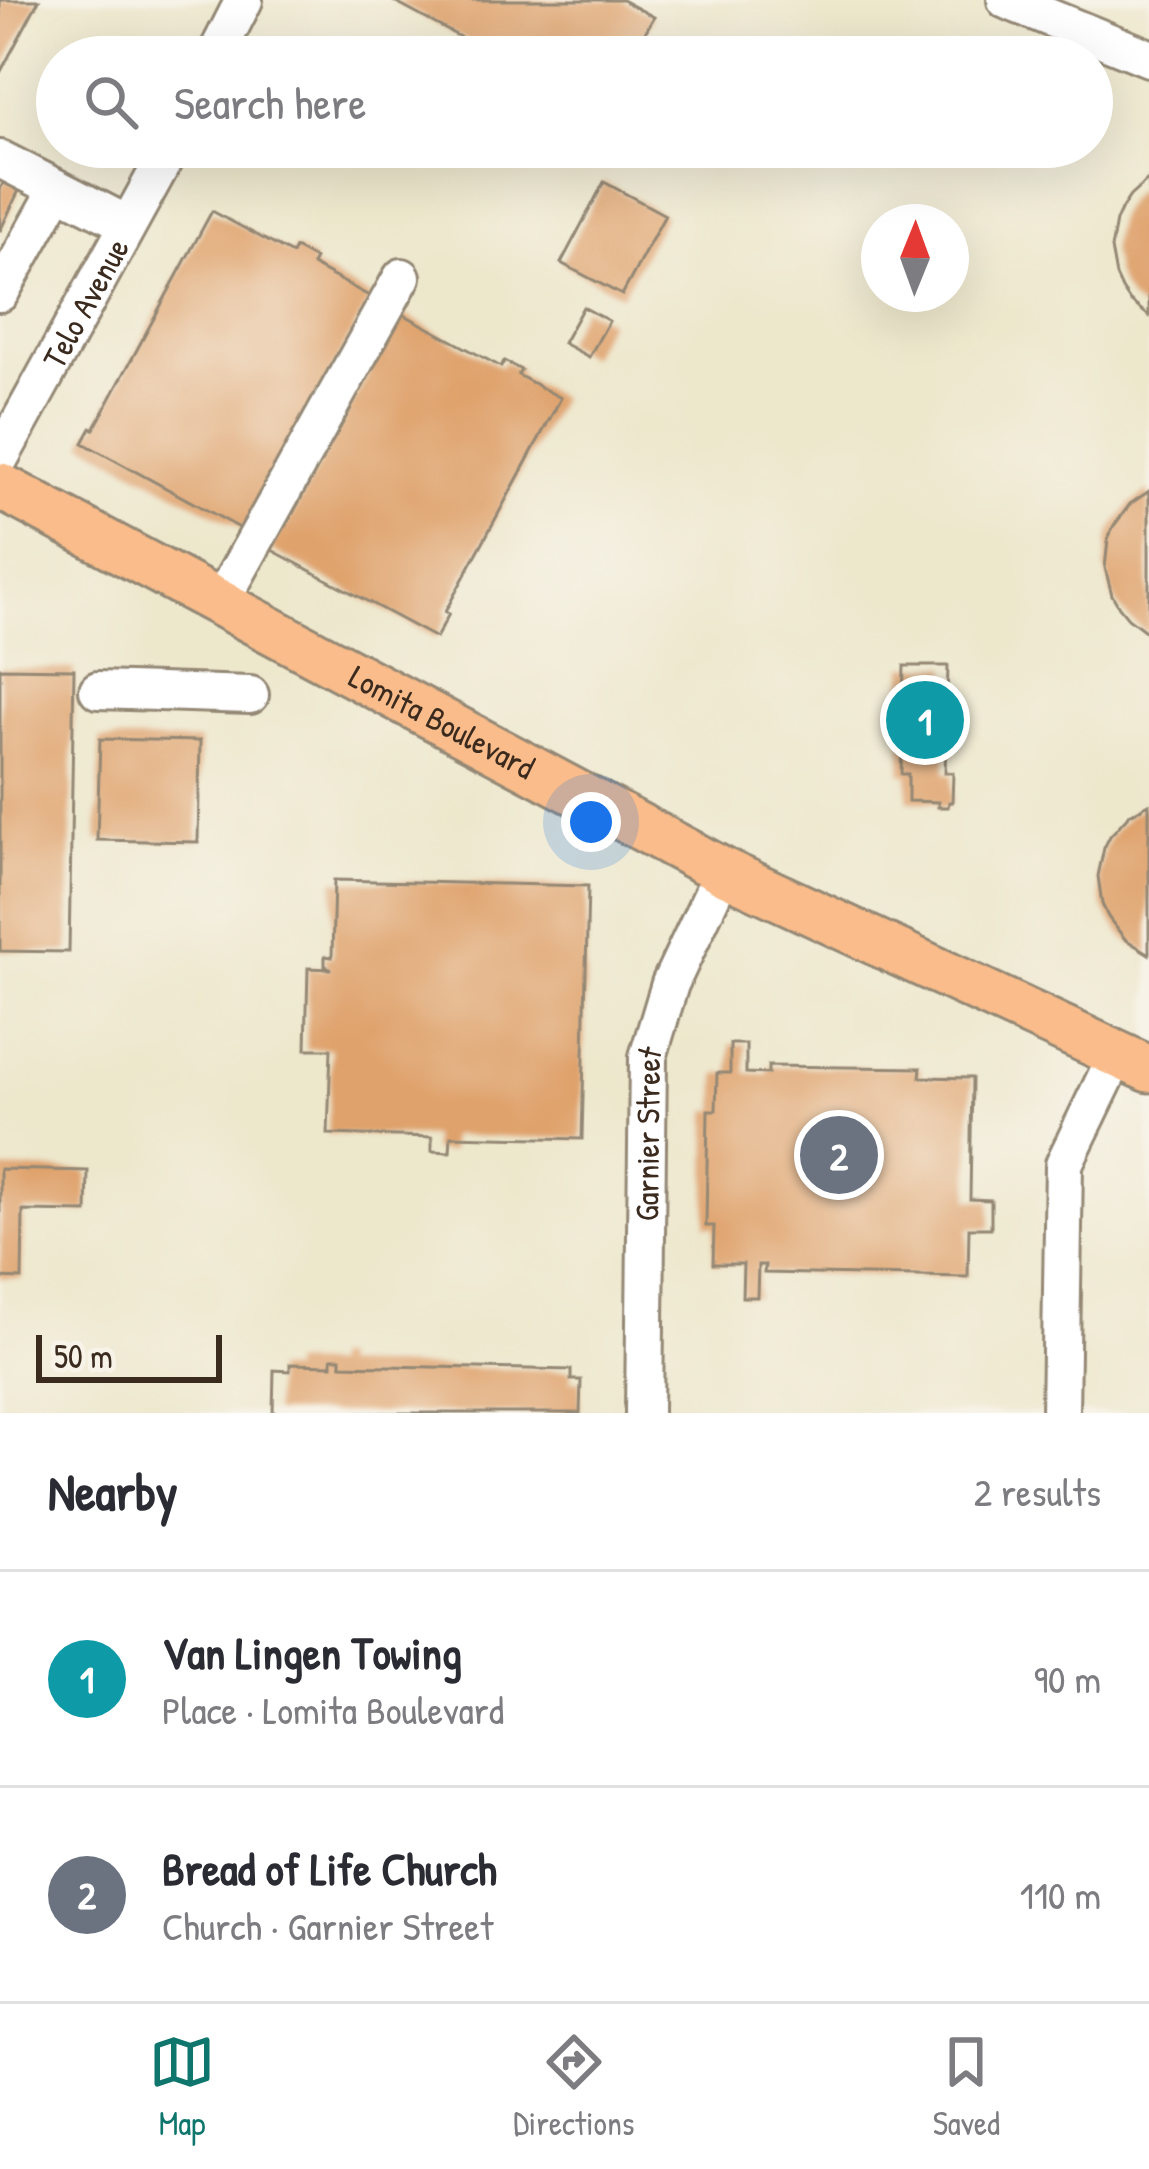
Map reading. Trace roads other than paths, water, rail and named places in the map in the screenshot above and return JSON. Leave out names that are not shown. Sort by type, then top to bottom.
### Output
[{"type":"main road","name":"Lomita Boulevard","points":[[0,486],[723,872],[1134,1060]]},
{"type":"street","points":[[1006,0],[1095,36]]},
{"type":"street","points":[[224,36],[238,2]]},
{"type":"street","points":[[1113,43],[1149,58]]},
{"type":"street","points":[[0,159],[128,224]]},
{"type":"street","name":"Telo Avenue","points":[[0,458],[159,168]]},
{"type":"street","points":[[0,293],[58,189]]},
{"type":"street","points":[[220,602],[401,277]]},
{"type":"street","points":[[98,690],[250,695]]},
{"type":"street","name":"Garnier Street","points":[[644,1413],[648,1057],[670,983],[723,872]]},
{"type":"street","points":[[1060,1413],[1064,1164],[1134,1060]]},
{"type":"place","name":"Van Lingen Towing","points":[[925,720]]},
{"type":"place","name":"Bread of Life Church","points":[[839,1155]]}]
